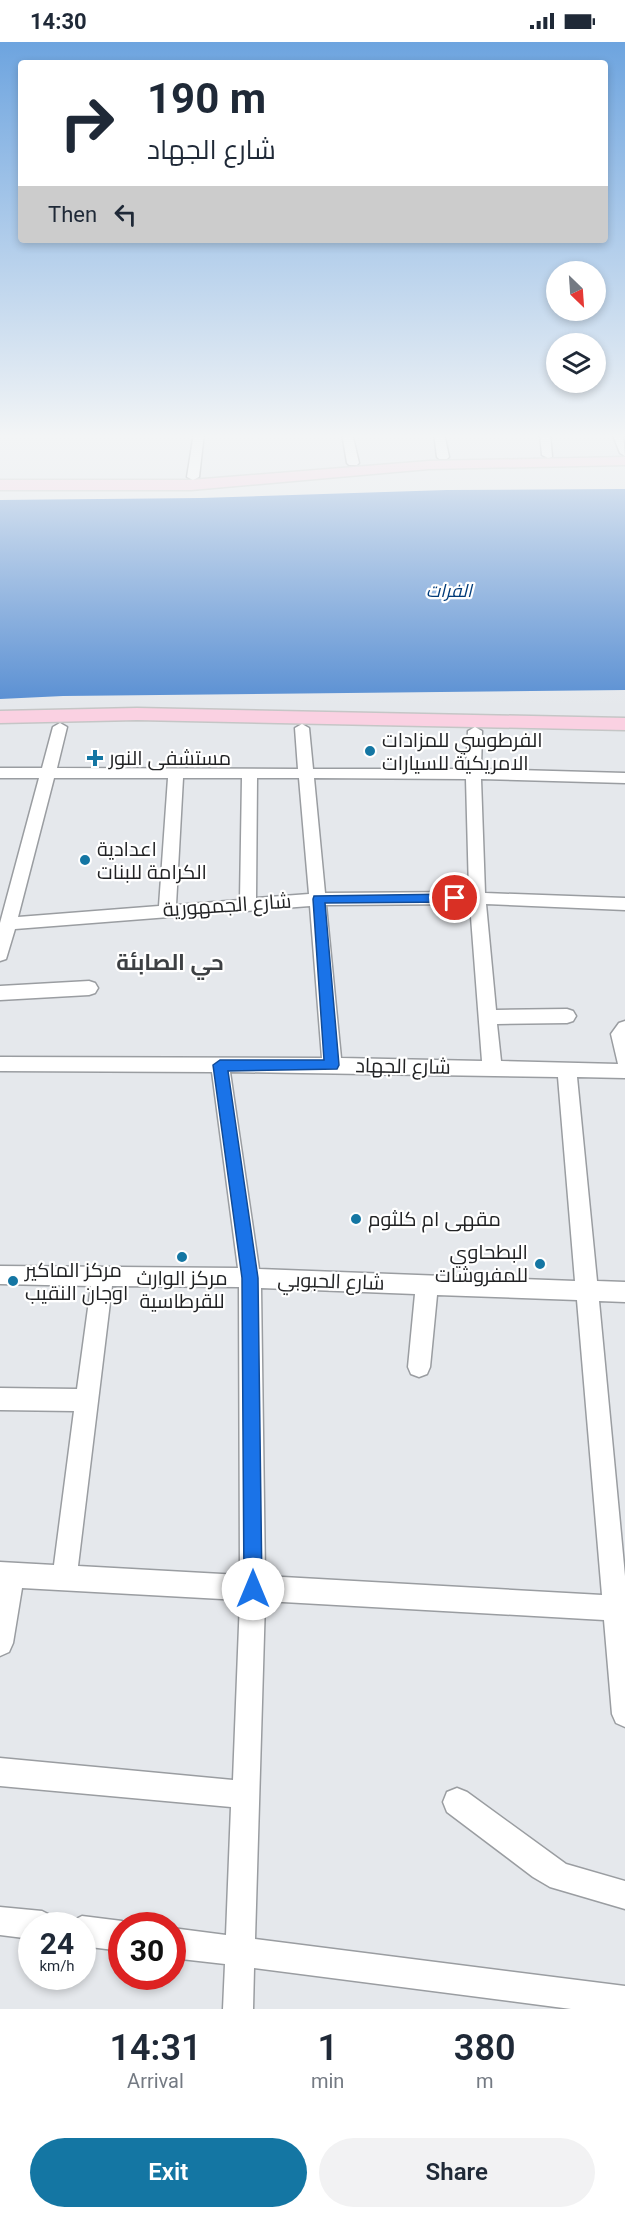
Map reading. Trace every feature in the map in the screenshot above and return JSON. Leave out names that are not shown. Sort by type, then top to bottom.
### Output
[{"type":"main road","points":[[0,717],[137,714],[394,724],[625,724]]},
{"type":"main road","points":[[0,729],[60,727],[302,728],[394,724],[475,731],[625,735]]},
{"type":"street","points":[[0,955],[60,727]]},
{"type":"street","points":[[302,728],[332,1065]]},
{"type":"street","points":[[475,731],[472,774],[478,898],[492,1067]]},
{"type":"street","points":[[0,772],[472,774],[625,778]]},
{"type":"street","points":[[167,909],[176,773]]},
{"type":"street","points":[[248,903],[250,774]]},
{"type":"street","name":"شارع الجمهورية","points":[[8,924],[167,909],[319,899],[478,898],[625,904]]},
{"type":"street","points":[[0,993],[89,988]]},
{"type":"street","points":[[488,1017],[567,1016]]},
{"type":"street","points":[[625,1028],[620,1034],[625,1059]]},
{"type":"street","name":"شارع الجهاد","points":[[0,1064],[332,1065],[625,1071]]},
{"type":"street","points":[[220,1065],[250,1278],[253,1589],[241,1952],[237,2009]]},
{"type":"street","points":[[567,1069],[620,1608],[625,1714]]},
{"type":"street","name":"شارع الحبوبي","points":[[0,1275],[250,1278],[625,1292]]},
{"type":"street","points":[[64,1579],[103,1275]]},
{"type":"street","points":[[419,1367],[427,1283]]},
{"type":"street","points":[[0,1399],[87,1400]]},
{"type":"street","points":[[0,1643],[6,1575],[620,1608]]},
{"type":"street","points":[[0,1772],[246,1795]]},
{"type":"street","points":[[457,1802],[560,1877],[625,1895]]},
{"type":"street","points":[[0,1921],[18,1923]]},
{"type":"street","points":[[186,1945],[625,2001]]},
{"type":"water","name":"الفرات","points":[[0,525],[625,525],[625,690],[63,696],[0,699]]},
{"type":"place","name":"الفرطوسي للمزادات الامريكية للسيارات","points":[[370,751]]},
{"type":"place","name":"مستشفى النور","points":[[95,758]]},
{"type":"place","name":"اعدادية الكرامة للبنات","points":[[85,860]]},
{"type":"place","name":"مقهى ام كلثوم","points":[[356,1219]]},
{"type":"place","name":"مركز الوارث للقرطاسية","points":[[182,1257]]},
{"type":"place","name":"البطحاوي للمفروشات","points":[[540,1264]]},
{"type":"place","name":"مركز الماكير اوجان النقيب","points":[[13,1281]]},
{"type":"district","name":"حي الصابئة","points":[[170,962]]},
{"type":"route","points":[[253,1589],[250,1278],[220,1065],[332,1065],[319,899],[455,898]]}]
